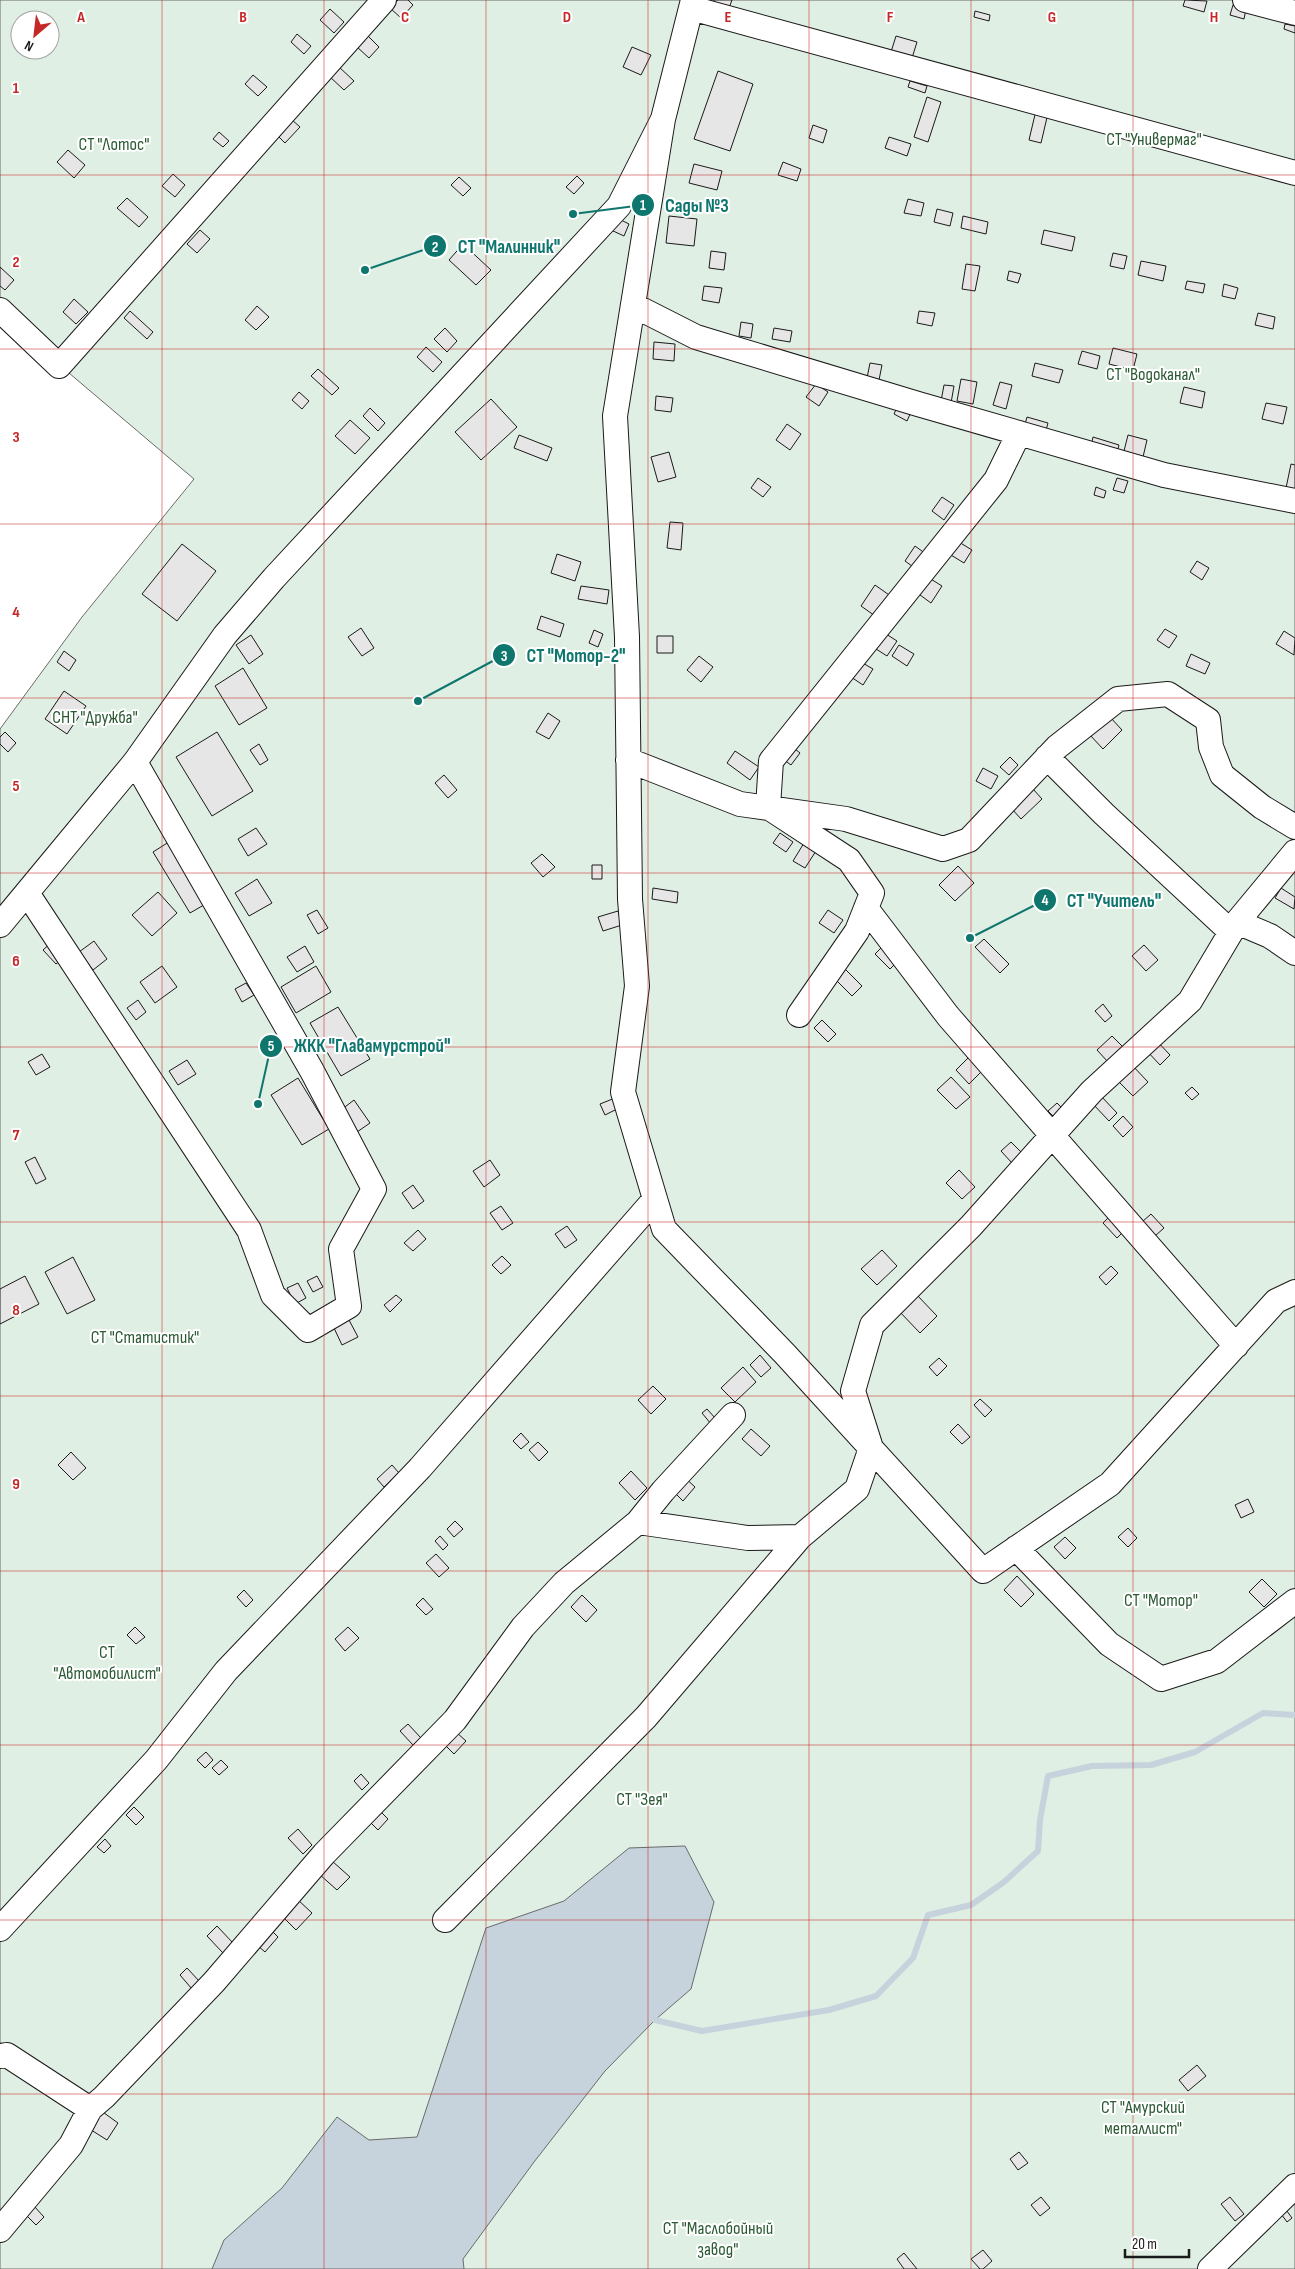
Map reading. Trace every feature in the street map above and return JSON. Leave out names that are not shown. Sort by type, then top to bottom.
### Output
[{"type":"street","points":[[0,310],[59,366],[384,0]]},
{"type":"street","points":[[1245,0],[1295,13]]},
{"type":"street","points":[[1295,173],[692,4],[664,119],[615,416],[627,637],[630,899],[637,986],[623,1092],[664,1229],[785,1354],[983,1571],[1110,1484],[1276,1301],[1295,1292]]},
{"type":"street","points":[[0,925],[135,762],[225,635],[237,621],[619,206],[664,119]]},
{"type":"street","points":[[633,305],[696,337],[1019,433],[1164,475],[1295,501]]},
{"type":"street","points":[[768,807],[771,761],[996,480],[1019,433]]},
{"type":"street","points":[[628,760],[740,804],[846,819],[943,848],[969,840],[1057,747],[1118,699],[1168,694],[1208,720],[1211,747],[1222,775],[1262,807],[1295,828]]},
{"type":"street","points":[[1047,757],[1104,814],[1234,927],[1270,936],[1295,953]]},
{"type":"street","points":[[27,893],[249,1230],[273,1294],[308,1330],[349,1306],[341,1249],[374,1189],[312,1071],[135,762]]},
{"type":"street","points":[[768,807],[849,860],[872,893],[858,930],[799,1015]]},
{"type":"street","points":[[445,1920],[646,1717],[800,1537],[857,1489],[871,1448],[853,1391],[872,1325],[971,1226],[1092,1092],[1190,1001],[1234,927],[1295,852]]},
{"type":"street","points":[[866,908],[948,1016],[1236,1346]]},
{"type":"street","points":[[0,1929],[156,1760],[226,1671],[427,1460],[655,1199]]},
{"type":"street","points":[[0,2230],[71,2145],[90,2109],[104,2097],[214,1982],[324,1854],[455,1720],[523,1627],[564,1583],[638,1522],[662,1491],[733,1415]]},
{"type":"street","points":[[638,1522],[748,1538],[800,1537]]},
{"type":"street","points":[[1016,1548],[1109,1644],[1161,1679],[1217,1660],[1295,1601]]},
{"type":"street","points":[[0,2056],[7,2055],[90,2109]]},
{"type":"street","points":[[1210,2269],[1295,2186]]},
{"type":"green space","points":[[0,0],[1295,0],[1295,2269],[0,2269],[0,729],[82,617],[194,479],[69,373],[55,369],[0,318]]},
{"type":"shaded area","points":[[685,1846],[714,1902],[691,1989],[655,2020],[605,2071],[534,2162],[463,2259],[464,2269],[212,2269],[224,2240],[282,2188],[337,2117],[369,2140],[417,2137],[486,1928],[564,1901],[629,1848]]},
{"type":"building","points":[[398,0],[408,0],[413,5],[401,18],[390,8]]},
{"type":"building","points":[[714,0],[732,0],[729,8],[713,4]]},
{"type":"building","points":[[1185,0],[1207,1],[1204,12],[1183,6]]},
{"type":"building","points":[[1233,5],[1246,9],[1244,19],[1230,15]]},
{"type":"building","points":[[330,9],[344,22],[334,33],[320,20]]},
{"type":"building","points":[[975,11],[990,15],[989,21],[974,17]]},
{"type":"building","points":[[1285,24],[1295,26],[1295,33],[1284,29]]},
{"type":"building","points":[[297,34],[311,46],[304,54],[291,42]]},
{"type":"building","points":[[367,35],[379,47],[369,58],[356,46]]},
{"type":"building","points":[[896,36],[917,42],[912,58],[891,52]]},
{"type":"building","points":[[632,47],[651,55],[641,75],[623,67]]},
{"type":"building","points":[[338,66],[354,81],[344,90],[329,76]]},
{"type":"building","points":[[718,71],[753,84],[730,151],[694,139]]},
{"type":"building","points":[[253,75],[267,87],[258,96],[245,84]]},
{"type":"building","points":[[910,81],[927,86],[925,93],[908,87]]},
{"type":"building","points":[[927,97],[941,102],[928,142],[914,137]]},
{"type":"building","points":[[1037,106],[1049,109],[1041,143],[1029,140]]},
{"type":"building","points":[[291,119],[300,127],[285,143],[277,135]]},
{"type":"building","points":[[813,125],[827,130],[823,143],[809,138]]},
{"type":"building","points":[[219,132],[229,141],[223,147],[213,139]]},
{"type":"building","points":[[889,137],[911,144],[907,156],[885,148]]},
{"type":"building","points":[[68,150],[85,165],[74,178],[57,162]]},
{"type":"building","points":[[783,162],[801,169],[797,181],[778,175]]},
{"type":"building","points":[[694,164],[722,171],[717,190],[689,183]]},
{"type":"building","points":[[173,174],[185,185],[175,197],[162,186]]},
{"type":"building","points":[[577,176],[584,183],[574,194],[566,187]]},
{"type":"building","points":[[459,177],[471,188],[463,196],[451,185]]},
{"type":"building","points":[[127,198],[148,217],[139,227],[117,208]]},
{"type":"building","points":[[908,199],[924,203],[921,216],[904,213]]},
{"type":"building","points":[[937,209],[953,213],[950,226],[934,222]]},
{"type":"building","points":[[669,216],[697,219],[694,246],[666,243]]},
{"type":"building","points":[[963,216],[988,222],[986,234],[961,228]]},
{"type":"building","points":[[617,218],[629,224],[624,236],[611,230]]},
{"type":"building","points":[[200,230],[210,239],[197,253],[187,244]]},
{"type":"building","points":[[1044,230],[1075,237],[1072,251],[1041,244]]},
{"type":"building","points":[[463,244],[491,270],[476,285],[449,260]]},
{"type":"building","points":[[711,251],[726,253],[724,270],[709,268]]},
{"type":"building","points":[[1113,253],[1127,256],[1124,269],[1110,266]]},
{"type":"building","points":[[1141,261],[1166,266],[1163,281],[1138,275]]},
{"type":"building","points":[[966,264],[980,266],[975,291],[962,289]]},
{"type":"building","points":[[0,267],[14,280],[5,290],[0,286]]},
{"type":"building","points":[[1009,271],[1021,274],[1018,283],[1007,280]]},
{"type":"building","points":[[1187,281],[1205,284],[1203,293],[1185,289]]},
{"type":"building","points":[[1224,284],[1238,288],[1235,299],[1222,296]]},
{"type":"building","points":[[704,286],[722,288],[719,303],[702,300]]},
{"type":"building","points":[[74,299],[88,312],[76,324],[63,312]]},
{"type":"building","points":[[257,306],[269,317],[256,330],[245,320]]},
{"type":"building","points":[[130,311],[153,332],[147,339],[124,318]]},
{"type":"building","points":[[919,311],[935,313],[932,326],[917,323]]},
{"type":"building","points":[[1258,313],[1275,317],[1273,329],[1255,325]]},
{"type":"building","points":[[741,322],[753,324],[751,338],[739,336]]},
{"type":"building","points":[[445,328],[457,341],[447,352],[434,339]]},
{"type":"building","points":[[774,328],[792,331],[790,342],[772,339]]},
{"type":"building","points":[[654,342],[675,344],[674,361],[653,359]]},
{"type":"building","points":[[426,347],[442,362],[433,372],[417,357]]},
{"type":"building","points":[[1113,348],[1137,354],[1133,370],[1109,364]]},
{"type":"building","points":[[1082,351],[1100,356],[1097,369],[1078,364]]},
{"type":"building","points":[[870,363],[882,365],[879,380],[867,378]]},
{"type":"building","points":[[1035,363],[1063,370],[1059,383],[1032,376]]},
{"type":"building","points":[[318,369],[339,388],[332,395],[311,376]]},
{"type":"building","points":[[961,379],[977,382],[973,404],[957,401]]},
{"type":"building","points":[[1000,382],[1012,385],[1006,409],[993,405]]},
{"type":"building","points":[[816,384],[828,392],[819,406],[806,397]]},
{"type":"building","points":[[944,385],[954,386],[951,403],[941,401]]},
{"type":"building","points":[[1184,387],[1205,392],[1202,408],[1180,403]]},
{"type":"building","points":[[299,392],[309,401],[302,409],[292,400]]},
{"type":"building","points":[[656,396],[673,398],[671,412],[655,410]]},
{"type":"building","points":[[491,399],[517,427],[481,460],[455,432]]},
{"type":"building","points":[[1266,403],[1287,407],[1283,424],[1262,419]]},
{"type":"building","points":[[898,405],[911,412],[907,421],[894,414]]},
{"type":"building","points":[[370,408],[385,423],[378,431],[363,416]]},
{"type":"building","points":[[1027,417],[1048,423],[1045,434],[1024,428]]},
{"type":"building","points":[[350,420],[370,438],[355,454],[335,436]]},
{"type":"building","points":[[787,424],[801,434],[790,450],[776,440]]},
{"type":"building","points":[[519,435],[552,448],[547,461],[514,448]]},
{"type":"building","points":[[1128,435],[1147,440],[1143,457],[1124,451]]},
{"type":"building","points":[[1093,437],[1119,445],[1117,453],[1091,446]]},
{"type":"building","points":[[669,452],[676,477],[658,482],[651,457]]},
{"type":"building","points":[[1291,464],[1295,465],[1295,490],[1286,488]]},
{"type":"building","points":[[758,478],[771,487],[763,497],[751,488]]},
{"type":"building","points":[[1117,478],[1128,481],[1124,493],[1113,490]]},
{"type":"building","points":[[1096,487],[1106,491],[1104,498],[1094,495]]},
{"type":"building","points":[[942,497],[954,505],[944,520],[932,511]]},
{"type":"building","points":[[670,522],[683,523],[681,550],[667,548]]},
{"type":"building","points":[[954,539],[972,550],[964,563],[946,552]]},
{"type":"building","points":[[182,544],[216,571],[177,621],[142,594]]},
{"type":"building","points":[[915,546],[926,554],[916,569],[905,561]]},
{"type":"building","points":[[557,554],[581,562],[575,581],[551,573]]},
{"type":"building","points":[[1197,561],[1209,568],[1202,580],[1190,572]]},
{"type":"building","points":[[926,576],[942,586],[931,603],[916,592]]},
{"type":"building","points":[[875,585],[892,597],[878,618],[861,606]]},
{"type":"building","points":[[581,586],[609,590],[607,604],[578,599]]},
{"type":"building","points":[[541,616],[564,624],[560,637],[537,629]]},
{"type":"building","points":[[361,628],[374,648],[362,656],[348,637]]},
{"type":"building","points":[[1165,629],[1177,636],[1169,648],[1157,640]]},
{"type":"building","points":[[594,630],[603,634],[598,647],[589,643]]},
{"type":"building","points":[[1284,631],[1295,638],[1294,655],[1276,644]]},
{"type":"building","points":[[883,632],[897,641],[887,656],[873,647]]},
{"type":"building","points":[[251,635],[263,654],[249,664],[236,645]]},
{"type":"building","points":[[657,636],[673,636],[673,653],[657,653]]},
{"type":"building","points":[[899,645],[914,654],[907,666],[892,656]]},
{"type":"building","points":[[64,651],[76,660],[69,671],[57,662]]},
{"type":"building","points":[[1191,654],[1210,663],[1205,674],[1186,666]]},
{"type":"building","points":[[699,656],[713,667],[701,682],[687,670]]},
{"type":"building","points":[[861,662],[873,669],[863,685],[851,677]]},
{"type":"building","points":[[243,668],[267,708],[239,725],[215,686]]},
{"type":"building","points":[[64,691],[86,706],[67,734],[45,719]]},
{"type":"building","points":[[548,713],[560,721],[549,739],[536,732]]},
{"type":"building","points":[[1110,717],[1122,730],[1103,749],[1090,735]]},
{"type":"building","points":[[5,732],[16,743],[8,752],[0,744],[0,737]]},
{"type":"building","points":[[217,732],[253,791],[212,816],[176,757]]},
{"type":"building","points":[[259,744],[268,760],[260,765],[250,750]]},
{"type":"building","points":[[790,745],[800,753],[791,765],[780,757]]},
{"type":"building","points":[[735,751],[759,767],[750,780],[727,763]]},
{"type":"building","points":[[1010,757],[1018,765],[1009,775],[1000,767]]},
{"type":"building","points":[[983,768],[998,776],[991,789],[976,781]]},
{"type":"building","points":[[444,775],[457,790],[448,798],[435,783]]},
{"type":"building","points":[[1033,789],[1042,799],[1021,819],[1012,809]]},
{"type":"building","points":[[256,828],[267,844],[248,856],[238,839]]},
{"type":"building","points":[[780,833],[793,842],[786,852],[773,843]]},
{"type":"building","points":[[172,840],[209,902],[190,913],[153,852]]},
{"type":"building","points":[[804,843],[816,851],[805,868],[793,861]]},
{"type":"building","points":[[542,854],[555,867],[543,877],[531,863]]},
{"type":"building","points":[[592,865],[602,865],[602,879],[592,879]]},
{"type":"building","points":[[958,866],[974,883],[955,901],[939,885]]},
{"type":"building","points":[[257,879],[272,903],[249,916],[235,893]]},
{"type":"building","points":[[653,888],[678,892],[677,903],[652,899]]},
{"type":"building","points":[[1281,888],[1295,897],[1294,909],[1275,898]]},
{"type":"building","points":[[158,892],[177,913],[152,936],[132,915]]},
{"type":"building","points":[[317,910],[328,928],[318,934],[307,915]]},
{"type":"building","points":[[828,910],[843,920],[834,933],[819,923]]},
{"type":"building","points":[[618,911],[622,925],[603,931],[598,917]]},
{"type":"building","points":[[984,939],[1009,964],[1000,973],[975,947]]},
{"type":"building","points":[[53,941],[66,956],[56,964],[43,950]]},
{"type":"building","points":[[94,941],[107,959],[93,970],[79,952]]},
{"type":"building","points":[[1144,945],[1158,960],[1146,971],[1132,956]]},
{"type":"building","points":[[305,946],[314,962],[297,972],[287,957]]},
{"type":"building","points":[[883,946],[898,961],[890,969],[875,954]]},
{"type":"building","points":[[162,966],[177,987],[155,1003],[140,982]]},
{"type":"building","points":[[316,966],[331,992],[296,1013],[281,987]]},
{"type":"building","points":[[844,968],[862,986],[852,996],[834,978]]},
{"type":"building","points":[[246,983],[254,995],[242,1002],[235,989]]},
{"type":"building","points":[[138,1000],[146,1012],[136,1020],[127,1008]]},
{"type":"building","points":[[1103,1004],[1112,1016],[1105,1022],[1095,1011]]},
{"type":"building","points":[[338,1007],[370,1059],[341,1076],[310,1023]]},
{"type":"building","points":[[822,1020],[836,1034],[828,1042],[814,1028]]},
{"type":"building","points":[[1112,1036],[1123,1047],[1108,1062],[1097,1050]]},
{"type":"building","points":[[1156,1040],[1170,1055],[1160,1065],[1146,1050]]},
{"type":"building","points":[[42,1054],[50,1067],[36,1075],[28,1062]]},
{"type":"building","points":[[970,1056],[983,1070],[969,1084],[956,1070]]},
{"type":"building","points":[[187,1060],[196,1074],[178,1085],[169,1071]]},
{"type":"building","points":[[1131,1064],[1148,1082],[1133,1096],[1116,1079]]},
{"type":"building","points":[[951,1077],[970,1097],[956,1109],[937,1090]]},
{"type":"building","points":[[298,1078],[329,1129],[302,1145],[271,1095]]},
{"type":"building","points":[[1192,1087],[1199,1094],[1192,1100],[1185,1093]]},
{"type":"building","points":[[1100,1095],[1117,1113],[1109,1121],[1092,1103]]},
{"type":"building","points":[[615,1098],[619,1108],[605,1115],[600,1104]]},
{"type":"building","points":[[354,1100],[370,1123],[357,1132],[341,1110]]},
{"type":"building","points":[[1057,1103],[1066,1112],[1057,1120],[1048,1111]]},
{"type":"building","points":[[1123,1116],[1133,1127],[1123,1137],[1113,1126]]},
{"type":"building","points":[[1011,1142],[1022,1153],[1012,1163],[1001,1151]]},
{"type":"building","points":[[35,1157],[46,1179],[36,1184],[25,1162]]},
{"type":"building","points":[[490,1160],[500,1175],[484,1187],[473,1171]]},
{"type":"building","points":[[959,1170],[975,1187],[962,1199],[946,1183]]},
{"type":"building","points":[[413,1185],[424,1201],[413,1209],[402,1193]]},
{"type":"building","points":[[501,1206],[513,1223],[502,1230],[490,1213]]},
{"type":"building","points":[[1151,1214],[1164,1228],[1155,1236],[1142,1222]]},
{"type":"building","points":[[1110,1216],[1124,1231],[1117,1238],[1103,1223]]},
{"type":"building","points":[[567,1226],[577,1240],[565,1248],[555,1234]]},
{"type":"building","points":[[418,1230],[426,1239],[413,1251],[404,1243]]},
{"type":"building","points":[[882,1250],[897,1266],[877,1285],[861,1269]]},
{"type":"building","points":[[502,1256],[511,1265],[501,1274],[492,1265]]},
{"type":"building","points":[[73,1257],[95,1300],[67,1314],[45,1272]]},
{"type":"building","points":[[1111,1266],[1118,1273],[1106,1285],[1099,1277]]},
{"type":"building","points":[[25,1276],[39,1304],[0,1324],[0,1289]]},
{"type":"building","points":[[317,1276],[323,1287],[313,1292],[307,1281]]},
{"type":"building","points":[[298,1283],[306,1298],[295,1304],[287,1288]]},
{"type":"building","points":[[916,1294],[937,1316],[920,1333],[898,1310]]},
{"type":"building","points":[[396,1295],[402,1300],[390,1312],[384,1305]]},
{"type":"building","points":[[349,1320],[358,1337],[342,1345],[334,1328]]},
{"type":"building","points":[[760,1355],[771,1368],[761,1377],[750,1365]]},
{"type":"building","points":[[939,1358],[947,1366],[937,1376],[929,1367]]},
{"type":"building","points":[[743,1367],[756,1382],[735,1402],[721,1388]]},
{"type":"building","points":[[653,1386],[666,1399],[651,1414],[638,1400]]},
{"type":"building","points":[[980,1399],[992,1410],[985,1417],[974,1405]]},
{"type":"building","points":[[707,1409],[716,1419],[711,1424],[702,1413]]},
{"type":"building","points":[[958,1424],[970,1437],[962,1444],[950,1432]]},
{"type":"building","points":[[751,1429],[770,1446],[761,1456],[742,1439]]},
{"type":"building","points":[[521,1433],[529,1442],[521,1449],[513,1441]]},
{"type":"building","points":[[538,1442],[548,1452],[539,1461],[529,1450]]},
{"type":"building","points":[[71,1452],[86,1468],[73,1480],[58,1465]]},
{"type":"building","points":[[392,1465],[399,1473],[384,1487],[377,1479]]},
{"type":"building","points":[[631,1471],[647,1488],[635,1500],[619,1483]]},
{"type":"building","points":[[682,1475],[695,1487],[683,1501],[670,1488]]},
{"type":"building","points":[[1248,1499],[1254,1512],[1241,1518],[1235,1505]]},
{"type":"building","points":[[455,1521],[463,1529],[454,1537],[447,1529]]},
{"type":"building","points":[[1128,1528],[1137,1538],[1128,1547],[1118,1537]]},
{"type":"building","points":[[440,1536],[448,1545],[443,1550],[435,1541]]},
{"type":"building","points":[[1065,1537],[1076,1548],[1065,1559],[1054,1547]]},
{"type":"building","points":[[436,1554],[449,1568],[439,1577],[426,1563]]},
{"type":"building","points":[[1017,1576],[1034,1594],[1021,1607],[1004,1590]]},
{"type":"building","points":[[1262,1579],[1277,1594],[1264,1607],[1249,1592]]},
{"type":"building","points":[[244,1590],[253,1600],[246,1607],[237,1597]]},
{"type":"building","points":[[582,1595],[597,1610],[586,1622],[571,1607]]},
{"type":"building","points":[[423,1598],[433,1609],[426,1615],[416,1605]]},
{"type":"building","points":[[135,1627],[145,1637],[136,1644],[127,1635]]},
{"type":"building","points":[[348,1627],[359,1638],[345,1651],[335,1639]]},
{"type":"building","points":[[408,1724],[421,1738],[413,1745],[400,1731]]},
{"type":"building","points":[[456,1732],[466,1741],[454,1754],[444,1744]]},
{"type":"building","points":[[206,1752],[213,1760],[205,1768],[197,1760]]},
{"type":"building","points":[[221,1760],[228,1767],[219,1775],[212,1768]]},
{"type":"building","points":[[361,1774],[369,1783],[362,1790],[354,1781]]},
{"type":"building","points":[[134,1807],[144,1817],[136,1825],[126,1815]]},
{"type":"building","points":[[377,1808],[388,1819],[378,1830],[366,1818]]},
{"type":"building","points":[[298,1829],[312,1845],[303,1854],[288,1838]]},
{"type":"building","points":[[105,1839],[111,1846],[104,1853],[97,1847]]},
{"type":"building","points":[[332,1861],[350,1877],[337,1890],[319,1874]]},
{"type":"building","points":[[296,1898],[312,1913],[296,1930],[281,1915]]},
{"type":"building","points":[[217,1926],[233,1943],[223,1953],[207,1936]]},
{"type":"building","points":[[271,1930],[278,1937],[265,1952],[257,1945]]},
{"type":"building","points":[[187,1968],[200,1982],[192,1989],[180,1975]]},
{"type":"building","points":[[1197,2065],[1206,2076],[1188,2091],[1179,2080]]},
{"type":"building","points":[[100,2110],[118,2123],[107,2140],[88,2128]]},
{"type":"building","points":[[1019,2152],[1028,2163],[1018,2170],[1010,2159]]},
{"type":"building","points":[[1041,2197],[1050,2208],[1040,2216],[1031,2205]]},
{"type":"building","points":[[1230,2197],[1244,2214],[1235,2221],[1221,2204]]},
{"type":"building","points":[[1281,2203],[1292,2218],[1287,2222],[1276,2207]]},
{"type":"building","points":[[33,2205],[44,2217],[36,2225],[24,2213]]},
{"type":"building","points":[[983,2250],[992,2261],[983,2269],[980,2269],[971,2259]]},
{"type":"building","points":[[904,2253],[917,2269],[904,2269],[897,2259]]},
{"type":"waterway","points":[[655,2020],[702,2031],[829,2010],[876,1996],[913,1958],[928,1915],[971,1905],[1004,1882],[1038,1851],[1040,1820],[1048,1776],[1092,1766],[1151,1765],[1195,1752],[1263,1713],[1295,1715]]},
{"type":"place","name":"Сады №3","points":[[573,214]]},
{"type":"place","name":"СТ \"Малинник\"","points":[[365,270]]},
{"type":"place","name":"СТ \"Мотор-2\"","points":[[418,701]]},
{"type":"place","name":"СТ \"Учитель\"","points":[[970,938]]},
{"type":"place","name":"ЖКК \"Главамурстрой\"","points":[[258,1104]]},
{"type":"park label","name":"СТ \"Универмаг\"","points":[[1154,139]]},
{"type":"park label","name":"СТ \"Лотос\"","points":[[114,144]]},
{"type":"park label","name":"СТ \"Водоканал\"","points":[[1153,374]]},
{"type":"park label","name":"СНТ \"Дружба\"","points":[[95,717]]},
{"type":"park label","name":"СТ \"Статистик\"","points":[[145,1337]]},
{"type":"park label","name":"СТ \"Мотор\"","points":[[1161,1600]]},
{"type":"park label","name":"СТ \"Автомобилист\"","points":[[107,1662]]},
{"type":"park label","name":"СТ \"Зея\"","points":[[642,1799]]},
{"type":"park label","name":"СТ \"Амурский металлист\"","points":[[1143,2117]]},
{"type":"park label","name":"СТ \"Маслобойный завод\"","points":[[718,2238]]}]
